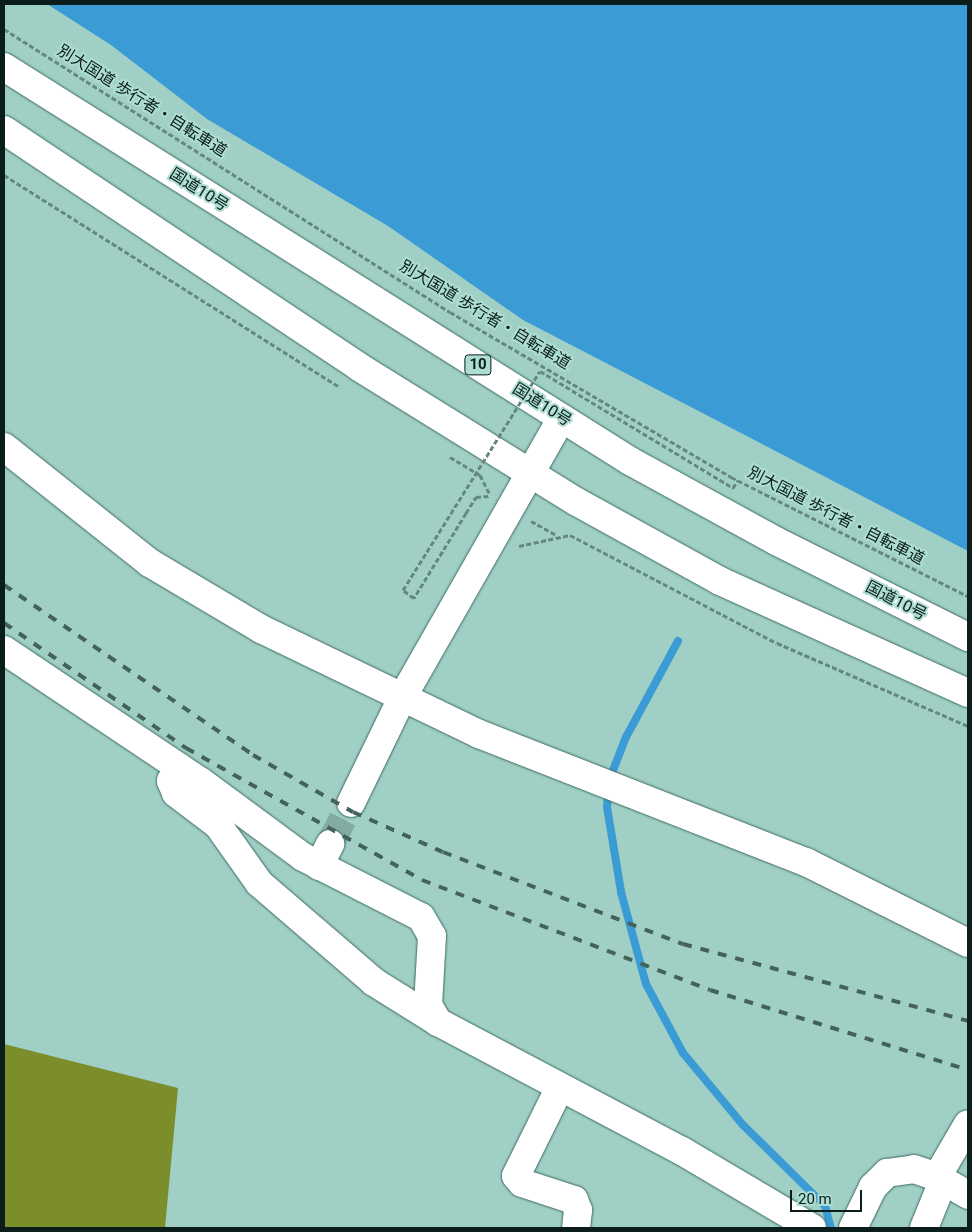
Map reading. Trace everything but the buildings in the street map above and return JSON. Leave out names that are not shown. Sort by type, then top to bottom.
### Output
[{"type":"main road","name":"国道10号","points":[[4,67],[562,418],[697,498],[968,637]]},
{"type":"main road","points":[[4,130],[359,367],[531,473],[720,582],[968,693]]},
{"type":"main road","points":[[351,803],[402,698],[562,418]]},
{"type":"main road","points":[[4,448],[150,564],[260,629],[402,698],[548,763],[806,862],[968,943]]},
{"type":"main road","points":[[4,650],[179,768],[421,916],[432,936],[428,1005],[438,1022]]},
{"type":"main road","points":[[179,768],[172,787],[226,834],[258,883],[374,982],[438,1022],[682,1151],[812,1228]]},
{"type":"main road","points":[[560,1087],[516,1176],[522,1183],[574,1200],[578,1210],[576,1228]]},
{"type":"main road","points":[[924,1228],[940,1179],[968,1124]]},
{"type":"main road","points":[[854,1228],[873,1187],[887,1174],[914,1170],[940,1179],[968,1195]]},
{"type":"path","name":"別大国道 歩行者・自転車道","points":[[4,29],[450,312],[738,480],[968,596]]},
{"type":"path","points":[[4,175],[345,391]]},
{"type":"path","points":[[489,496],[476,496],[414,598],[403,590],[540,372],[733,488],[738,480]]},
{"type":"path","points":[[446,454],[480,475],[489,496],[488,504]]},
{"type":"path","points":[[516,548],[570,535],[777,643],[968,726]]},
{"type":"green space","points":[[4,1044],[178,1088],[165,1228],[4,1228]]},
{"type":"water","points":[[47,4],[968,4],[968,551],[523,320],[388,226],[207,119],[111,45]]},
{"type":"waterway","points":[[678,641],[626,737],[610,778],[607,807],[621,892],[646,984],[683,1053],[743,1125],[825,1206],[831,1228]]},
{"type":"tunnel","points":[[330,844],[351,803]]},
{"type":"railway","points":[[4,585],[253,755],[353,812],[443,852],[683,944],[968,1021]]},
{"type":"railway","points":[[4,623],[186,748],[422,880],[710,990],[968,1070]]}]
